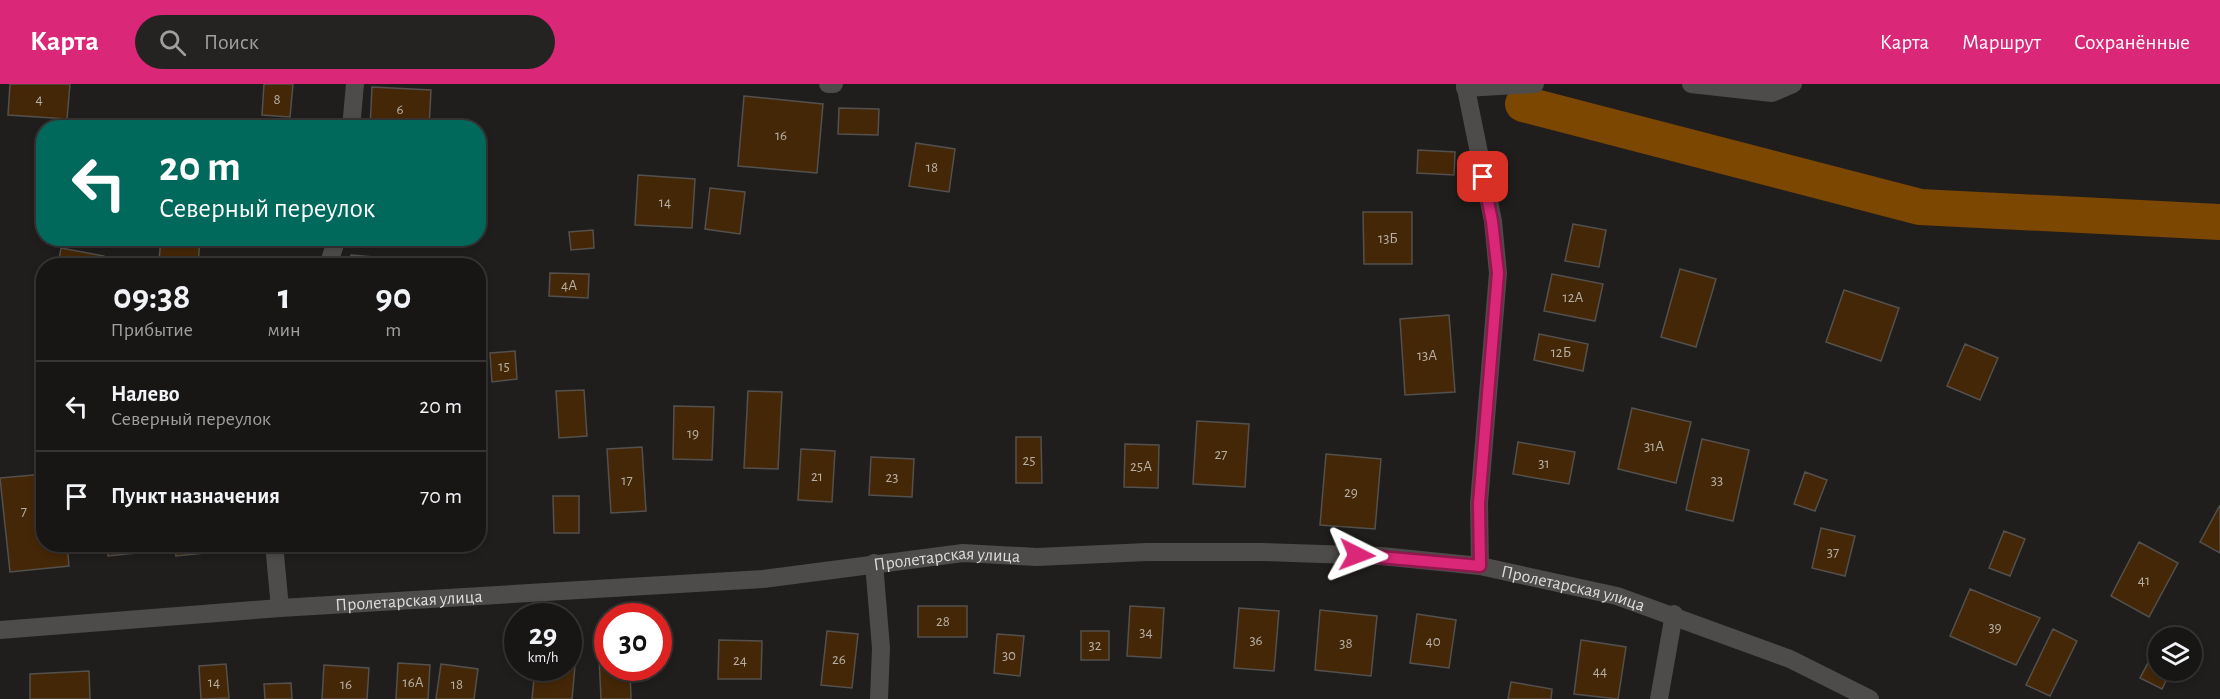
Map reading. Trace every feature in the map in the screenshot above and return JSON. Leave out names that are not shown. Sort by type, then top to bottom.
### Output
[{"type":"street","points":[[352,120],[355,84]]},
{"type":"street","points":[[828,84],[834,84]]},
{"type":"street","points":[[1480,566],[1479,503],[1498,273],[1492,221],[1465,86],[1535,84]]},
{"type":"street","points":[[1691,84],[1772,93],[1793,84]]},
{"type":"street","points":[[275,552],[280,608]]},
{"type":"street","name":"Пролетарская улица","points":[[0,630],[280,608],[763,579],[963,553],[1037,557],[1147,552],[1261,552],[1381,556],[1480,566],[1617,596],[1790,659],[1870,699]]},
{"type":"street","points":[[874,563],[881,648],[879,699]]},
{"type":"street","points":[[1659,699],[1674,615]]},
{"type":"building","points":[[10,84],[70,84],[67,119],[8,115]]},
{"type":"building","points":[[264,84],[293,84],[290,117],[262,115]]},
{"type":"building","points":[[372,87],[431,90],[429,120],[370,120]]},
{"type":"building","points":[[744,96],[823,104],[817,173],[738,166]]},
{"type":"building","points":[[839,108],[879,109],[878,135],[838,134]]},
{"type":"building","points":[[916,143],[955,149],[949,192],[909,186]]},
{"type":"building","points":[[1418,150],[1455,152],[1454,175],[1417,173]]},
{"type":"building","points":[[638,175],[695,179],[692,228],[635,225]]},
{"type":"building","points":[[710,188],[745,192],[740,234],[705,229]]},
{"type":"building","points":[[1363,212],[1412,212],[1412,264],[1364,264]]},
{"type":"building","points":[[1573,224],[1606,230],[1599,267],[1565,261]]},
{"type":"building","points":[[593,230],[594,248],[571,250],[569,232]]},
{"type":"building","points":[[160,246],[199,246],[199,258],[159,258]]},
{"type":"building","points":[[61,248],[104,256],[104,258],[59,258]]},
{"type":"building","points":[[351,255],[386,258],[351,258]]},
{"type":"building","points":[[1680,269],[1716,279],[1696,347],[1661,337]]},
{"type":"building","points":[[550,273],[589,274],[588,298],[549,296]]},
{"type":"building","points":[[1552,274],[1603,284],[1595,321],[1544,311]]},
{"type":"building","points":[[1844,290],[1899,308],[1881,361],[1826,342]]},
{"type":"building","points":[[1449,315],[1455,392],[1405,395],[1400,319]]},
{"type":"building","points":[[1539,334],[1588,344],[1583,371],[1534,360]]},
{"type":"building","points":[[1965,344],[1998,358],[1980,400],[1947,386]]},
{"type":"building","points":[[515,351],[517,379],[492,382],[490,353]]},
{"type":"building","points":[[584,390],[587,436],[559,438],[556,391]]},
{"type":"building","points":[[748,391],[782,392],[778,469],[744,468]]},
{"type":"building","points":[[674,406],[714,407],[712,460],[673,459]]},
{"type":"building","points":[[1632,408],[1691,422],[1676,483],[1618,469]]},
{"type":"building","points":[[1197,421],[1249,424],[1245,487],[1193,484]]},
{"type":"building","points":[[1016,437],[1041,437],[1042,483],[1016,483]]},
{"type":"building","points":[[1702,439],[1749,450],[1733,521],[1686,510]]},
{"type":"building","points":[[1518,442],[1575,452],[1569,484],[1513,474]]},
{"type":"building","points":[[1125,444],[1159,445],[1158,488],[1124,487]]},
{"type":"building","points":[[642,447],[646,511],[611,513],[607,449]]},
{"type":"building","points":[[801,449],[835,451],[832,502],[798,500]]},
{"type":"building","points":[[1326,454],[1381,459],[1375,529],[1320,525]]},
{"type":"building","points":[[871,457],[914,459],[912,497],[869,495]]},
{"type":"building","points":[[1805,472],[1827,480],[1815,511],[1794,504]]},
{"type":"building","points":[[36,475],[36,552],[68,552],[69,566],[10,572],[0,478]]},
{"type":"building","points":[[553,496],[579,496],[579,533],[554,533]]},
{"type":"building","points":[[2220,505],[2220,553],[2200,542]]},
{"type":"building","points":[[1821,528],[1855,536],[1845,576],[1812,568]]},
{"type":"building","points":[[2004,531],[2025,539],[2010,576],[1989,568]]},
{"type":"building","points":[[2139,542],[2178,563],[2149,617],[2111,596]]},
{"type":"building","points":[[108,552],[146,552],[108,556]]},
{"type":"building","points":[[175,552],[215,552],[176,556]]},
{"type":"building","points":[[1970,589],[2040,618],[2016,665],[1950,636]]},
{"type":"building","points":[[918,606],[967,606],[967,637],[918,637]]},
{"type":"building","points":[[1130,606],[1164,608],[1161,658],[1127,656]]},
{"type":"building","points":[[1239,608],[1279,611],[1274,671],[1234,668]]},
{"type":"building","points":[[1320,610],[1377,616],[1371,676],[1315,670]]},
{"type":"building","points":[[1417,614],[1456,620],[1449,668],[1410,663]]},
{"type":"building","points":[[2053,629],[2077,641],[2050,696],[2026,685]]},
{"type":"building","points":[[827,631],[858,634],[852,688],[821,685]]},
{"type":"building","points":[[1081,631],[1109,631],[1109,660],[1081,660]]},
{"type":"building","points":[[997,634],[1024,636],[1020,676],[994,673]]},
{"type":"building","points":[[719,640],[762,641],[761,679],[718,679]]},
{"type":"building","points":[[1581,640],[1626,647],[1618,699],[1574,694]]},
{"type":"building","points":[[398,663],[430,665],[428,699],[396,699]]},
{"type":"building","points":[[2148,663],[2148,681],[2166,681],[2162,689],[2140,678]]},
{"type":"building","points":[[226,664],[229,698],[201,699],[199,666]]},
{"type":"building","points":[[441,664],[478,669],[474,699],[436,699]]},
{"type":"building","points":[[324,665],[369,668],[367,699],[322,699]]},
{"type":"building","points":[[89,671],[90,699],[30,699],[30,674]]},
{"type":"building","points":[[534,681],[574,681],[572,699],[532,699]]},
{"type":"building","points":[[600,681],[630,681],[631,699],[601,699]]},
{"type":"building","points":[[1511,682],[1552,689],[1551,699],[1508,699]]},
{"type":"building","points":[[291,683],[292,699],[265,699],[264,684]]},
{"type":"waterway","points":[[1523,104],[1920,207],[2220,222]]},
{"type":"route","points":[[1357,555],[1480,566],[1479,503],[1498,273],[1492,221],[1483,177]]}]
